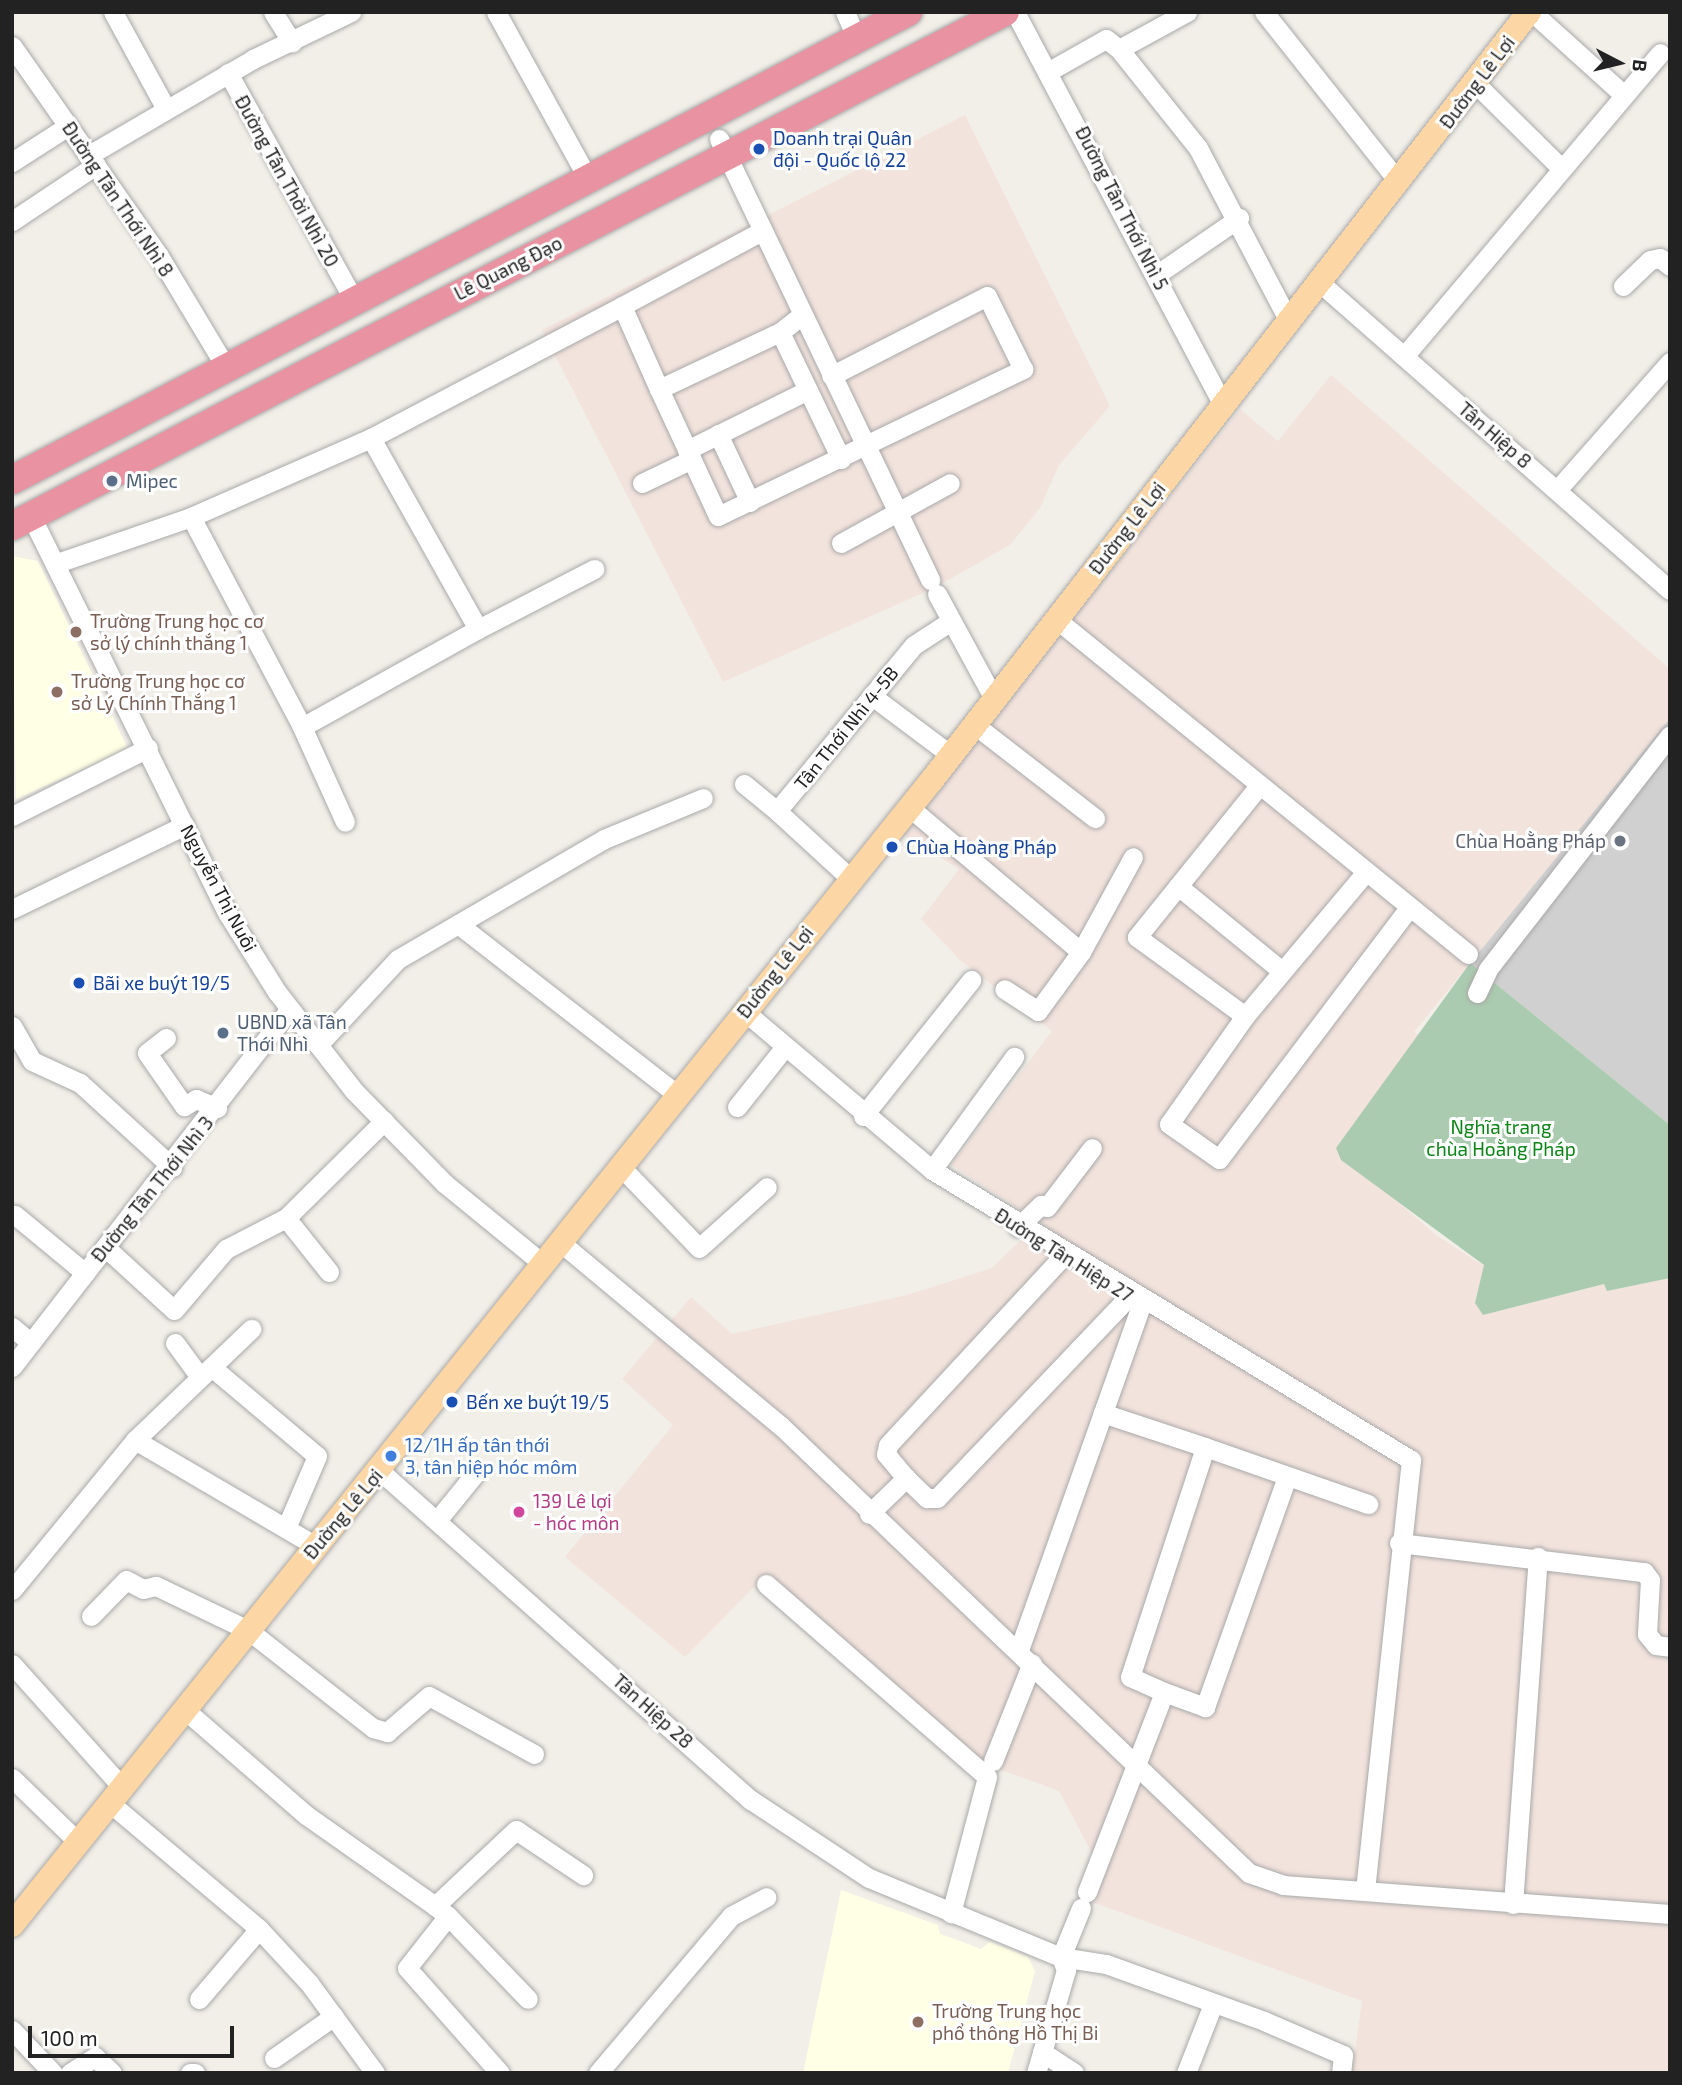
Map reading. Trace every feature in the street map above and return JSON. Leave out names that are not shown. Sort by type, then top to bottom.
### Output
[{"type":"highway","points":[[12,463],[581,166],[848,20],[881,12]]},
{"type":"highway","points":[[18,503],[908,12]]},
{"type":"highway","name":"Lê Quang Đạo","points":[[724,147],[962,12]]},
{"type":"highway","name":"Lê Quang Đạo","points":[[18,503],[724,147],[1005,12]]},
{"type":"main road","name":"Đường Lê Lợi","points":[[12,1925],[316,1546],[380,1471],[542,1264],[975,725],[1224,407],[1318,281],[1531,12]]},
{"type":"street","points":[[113,12],[166,109]]},
{"type":"street","points":[[274,12],[292,43]]},
{"type":"street","points":[[12,220],[166,109],[228,73],[351,12]]},
{"type":"street","points":[[496,12],[581,166]]},
{"type":"street","name":"Đường Tân Thới Nhì 5","points":[[1015,12],[1051,70],[1224,407]]},
{"type":"street","points":[[1119,49],[1187,12]]},
{"type":"street","points":[[1264,12],[1397,180]]},
{"type":"street","points":[[1531,12],[1624,95]]},
{"type":"street","points":[[1051,70],[1106,39],[1119,49],[1198,148],[1239,218],[1289,321]]},
{"type":"street","name":"Đường Tân Thới Nhì 8","points":[[12,46],[92,160],[219,356]]},
{"type":"street","points":[[1405,355],[1660,53]]},
{"type":"street","name":"Đường Tân Thời Nhì 20","points":[[228,73],[347,288]]},
{"type":"street","points":[[1475,83],[1562,169]]},
{"type":"street","points":[[12,162],[68,126]]},
{"type":"street","points":[[724,147],[865,448],[993,699]]},
{"type":"street","points":[[1156,275],[1239,218]]},
{"type":"street","points":[[57,564],[191,517],[371,438],[762,231]]},
{"type":"street","points":[[1623,286],[1650,260],[1660,258],[1670,266]]},
{"type":"street","name":"Tân Hiệp 8","points":[[1318,281],[1670,590]]},
{"type":"street","points":[[621,306],[718,516],[865,448],[1023,369],[987,296],[831,376]]},
{"type":"street","points":[[659,389],[780,332],[802,315]]},
{"type":"street","points":[[780,332],[841,459]]},
{"type":"street","points":[[1557,490],[1670,362]]},
{"type":"street","points":[[642,483],[718,434],[808,390]]},
{"type":"street","points":[[718,434],[750,502]]},
{"type":"street","points":[[371,438],[478,629]]},
{"type":"street","points":[[841,543],[950,483]]},
{"type":"street","name":"Nguyễn Thị Nuôi","points":[[18,503],[57,564],[228,914],[290,1009],[384,1121],[444,1183],[542,1264]]},
{"type":"street","points":[[191,517],[302,727],[345,822]]},
{"type":"street","points":[[302,727],[478,629],[594,569]]},
{"type":"street","points":[[1056,619],[1258,787],[1468,954]]},
{"type":"street","name":"Tân Thới Nhì 4-5B","points":[[777,811],[914,645],[951,621]]},
{"type":"street","points":[[872,696],[951,755]]},
{"type":"street","points":[[975,725],[1096,818]]},
{"type":"street","points":[[1477,993],[1488,969],[1670,735]]},
{"type":"street","points":[[12,816],[148,748]]},
{"type":"street","points":[[744,784],[850,878]]},
{"type":"street","points":[[1245,1016],[1137,937],[1258,787]]},
{"type":"street","points":[[318,1045],[398,960],[604,839],[703,799]]},
{"type":"street","points":[[909,807],[1081,952]]},
{"type":"street","points":[[12,909],[185,825]]},
{"type":"street","points":[[1004,989],[1038,1011],[1081,952],[1133,857]]},
{"type":"street","points":[[1365,873],[1245,1016],[1169,1124],[1219,1159],[1409,908]]},
{"type":"street","points":[[1178,886],[1282,971]]},
{"type":"street","points":[[458,924],[679,1096]]},
{"type":"street","points":[[863,1116],[971,979]]},
{"type":"street","name":"Đường Tân Thới Nhì 3","points":[[12,1367],[105,1247],[172,1167],[290,1009]]},
{"type":"street","name":"Đường Tân Hiệp 27","points":[[744,1011],[863,1116],[932,1170],[1018,1227],[1136,1299],[1411,1460],[1399,1543]]},
{"type":"street","points":[[12,1026],[32,1061],[80,1083],[172,1167]]},
{"type":"street","points":[[166,1038],[147,1053],[184,1106],[196,1099],[217,1108]]},
{"type":"street","points":[[737,1107],[785,1048]]},
{"type":"street","points":[[932,1170],[1014,1057]]},
{"type":"street","points":[[105,1247],[174,1310],[226,1249],[286,1218],[384,1121]]},
{"type":"street","points":[[1018,1227],[1041,1205],[1046,1208],[1091,1148]]},
{"type":"street","points":[[621,1167],[699,1248],[767,1187]]},
{"type":"street","points":[[15,1215],[85,1273]]},
{"type":"street","points":[[286,1218],[329,1272]]},
{"type":"street","points":[[560,1242],[781,1426],[869,1514],[1026,1656],[1249,1872],[1283,1885],[1670,1914]]},
{"type":"street","points":[[1064,1255],[888,1445],[886,1454],[906,1478],[928,1498],[937,1498],[1136,1299]]},
{"type":"street","points":[[993,1761],[1103,1413],[1136,1299]]},
{"type":"street","points":[[12,1327],[30,1342]]},
{"type":"street","points":[[12,1590],[135,1440],[251,1329]]},
{"type":"street","points":[[175,1343],[208,1373],[317,1456],[286,1528]]},
{"type":"street","points":[[1103,1413],[1205,1447],[1286,1480],[1368,1504]]},
{"type":"street","points":[[135,1440],[316,1546]]},
{"type":"street","points":[[1205,1447],[1130,1677],[1164,1692],[1205,1707],[1286,1480]]},
{"type":"street","name":"Tân Hiệp 28","points":[[380,1471],[439,1518],[751,1800],[869,1878],[1061,1957],[1106,1964],[1343,2055],[1341,2073]]},
{"type":"street","points":[[439,1518],[474,1475]]},
{"type":"street","points":[[869,1514],[906,1478]]},
{"type":"street","points":[[1364,1891],[1399,1543],[1538,1557],[1644,1572],[1650,1580],[1647,1634],[1656,1645],[1670,1647]]},
{"type":"street","points":[[1513,1903],[1538,1557]]},
{"type":"street","points":[[91,1616],[127,1580],[143,1589],[156,1586],[248,1630],[373,1728],[387,1732],[429,1696],[534,1754]]},
{"type":"street","points":[[766,1584],[986,1777],[951,1913]]},
{"type":"street","points":[[12,1664],[116,1795],[259,1929],[334,2016],[375,2073]]},
{"type":"street","points":[[1036,2073],[1066,1970],[1061,1957],[1164,1692]]},
{"type":"street","points":[[184,1709],[306,1815],[441,1911],[528,1998]]},
{"type":"street","points":[[12,1778],[78,1842]]},
{"type":"street","points":[[500,2073],[407,1968],[441,1911],[516,1829],[583,1875]]},
{"type":"street","points":[[598,2073],[731,1916],[766,1897]]},
{"type":"street","points":[[199,1998],[259,1929]]},
{"type":"street","points":[[1186,2073],[1213,2004]]},
{"type":"street","points":[[274,2058],[334,2016]]},
{"type":"street","points":[[12,2031],[53,2073]]},
{"type":"street","points":[[1042,2052],[1074,2073]]},
{"type":"street","points":[[70,2073],[95,2057],[112,2073]]},
{"type":"street","points":[[190,2073],[195,2073]]},
{"type":"shaded area","points":[[965,115],[1110,406],[1059,465],[1040,508],[1010,545],[934,588],[723,682],[542,330]]},
{"type":"shaded area","points":[[1331,375],[1670,669],[1670,718],[1414,1032],[1421,1037],[1336,1148],[1436,1235],[1484,1266],[1475,1303],[1483,1315],[1605,1284],[1607,1291],[1670,1278],[1670,2073],[1352,2073],[1362,2001],[1079,1897],[1094,1857],[1059,1791],[980,1762],[754,1587],[685,1657],[565,1557],[673,1425],[622,1379],[691,1297],[732,1334],[907,1295],[992,1268],[1023,1238],[1035,1247],[1041,1241],[1049,1228],[951,1165],[1052,1031],[960,960],[921,919],[959,869],[902,834],[1240,409],[1278,441]]},
{"type":"shaded area","name":"Trường Trung học cơ sở Lý Chính Thắng 1","points":[[12,556],[38,561],[128,749],[16,799]]},
{"type":"shaded area","name":"Chùa Hoằng Pháp","points":[[1670,718],[1670,1125],[1470,963]]},
{"type":"shaded area","name":"Trường Trung học phổ thông Hồ Thị Bi","points":[[841,1890],[938,1925],[940,1934],[981,1949],[990,1942],[1028,1957],[1035,1971],[1008,2073],[803,2073]]},
{"type":"green space","name":"Nghĩa trang chùa Hoằng Pháp","points":[[1470,963],[1670,1125],[1670,1278],[1607,1291],[1604,1284],[1483,1315],[1475,1303],[1484,1265],[1341,1160],[1336,1148]]},
{"type":"place","name":"Doanh trại Quân đội - Quốc lộ 22","points":[[759,149]]},
{"type":"place","name":"Mipec","points":[[112,481]]},
{"type":"place","name":"Trường Trung học cơ sở lý chính thắng 1","points":[[76,632]]},
{"type":"place","name":"Trường Trung học cơ sở Lý Chính Thắng 1","points":[[57,692]]},
{"type":"place","name":"Chùa Hoằng Pháp","points":[[1620,841]]},
{"type":"place","name":"Chùa Hoàng Pháp","points":[[892,847]]},
{"type":"place","name":"Bãi xe buýt 19/5","points":[[79,983]]},
{"type":"place","name":"UBND xã Tân Thới Nhì","points":[[223,1033]]},
{"type":"place","name":"Bến xe buýt 19/5","points":[[452,1402]]},
{"type":"place","name":"12/1H ấp tân thới 3, tân hiệp hóc môm","points":[[391,1456]]},
{"type":"place","name":"139 Lê lợi - hóc môn","points":[[519,1512]]},
{"type":"place","name":"Trường Trung học phổ thông Hồ Thị Bi","points":[[918,2022]]}]
